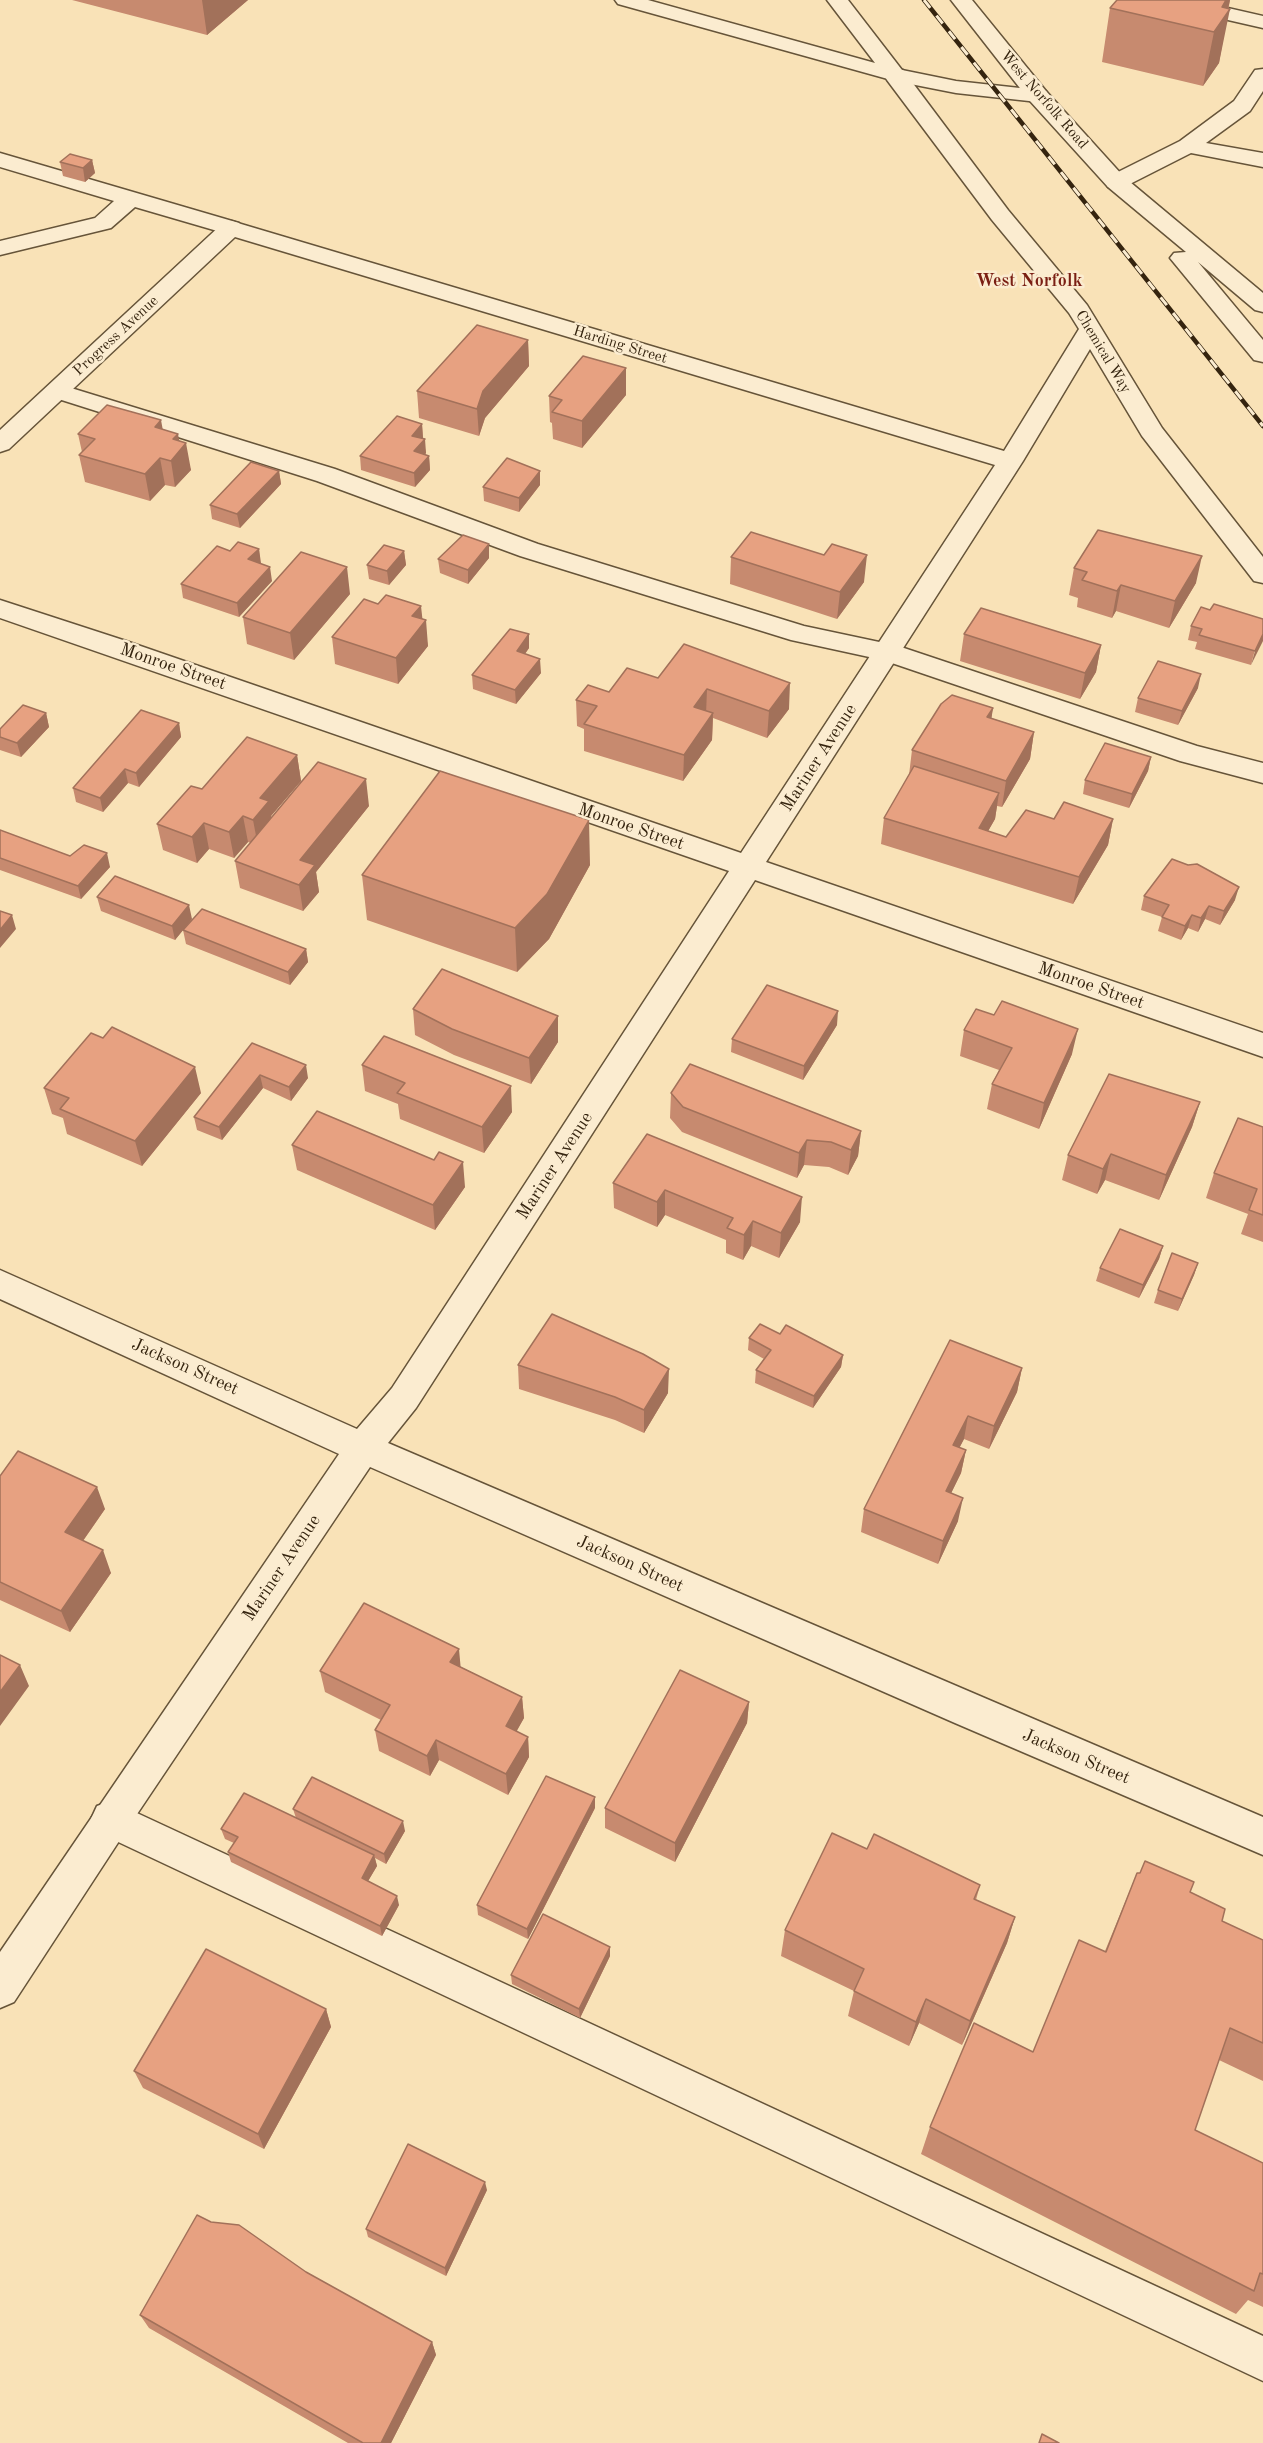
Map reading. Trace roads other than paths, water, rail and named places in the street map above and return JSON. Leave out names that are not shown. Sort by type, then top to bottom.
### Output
[{"type":"street","points":[[626,0],[896,75],[956,87],[1038,96]]},
{"type":"street","name":"Chemical Way","points":[[837,0],[1000,215],[1079,310],[1150,431],[1263,575]]},
{"type":"street","name":"West Norfolk Road","points":[[961,0],[1038,96],[1123,189],[1263,355]]},
{"type":"street","points":[[1165,0],[1263,22]]},
{"type":"street","points":[[1123,189],[1188,146],[1242,106],[1263,75]]},
{"type":"street","points":[[1188,146],[1263,160]]},
{"type":"street","name":"Harding Street","points":[[0,160],[1010,461]]},
{"type":"street","name":"West Norfolk Road","points":[[1123,189],[1263,305]]},
{"type":"street","points":[[0,248],[103,223],[131,198]]},
{"type":"street","name":"Progress Avenue","points":[[0,444],[231,228]]},
{"type":"street","name":"Mariner Avenue","points":[[0,1988],[111,1819],[363,1448],[404,1398],[888,652],[1010,461],[1090,330]]},
{"type":"street","points":[[58,391],[326,476],[529,550],[801,634],[888,652],[1190,754],[1263,773]]},
{"type":"street","name":"Monroe Street","points":[[0,609],[116,647],[1263,1045]]},
{"type":"street","name":"Jackson Street","points":[[0,1284],[363,1448],[968,1711],[1263,1836]]},
{"type":"street","points":[[111,1819],[1263,2359]]},
{"type":"railway","points":[[924,0],[1263,426]]},
{"type":"district","name":"West Norfolk","points":[[1029,281]]}]
